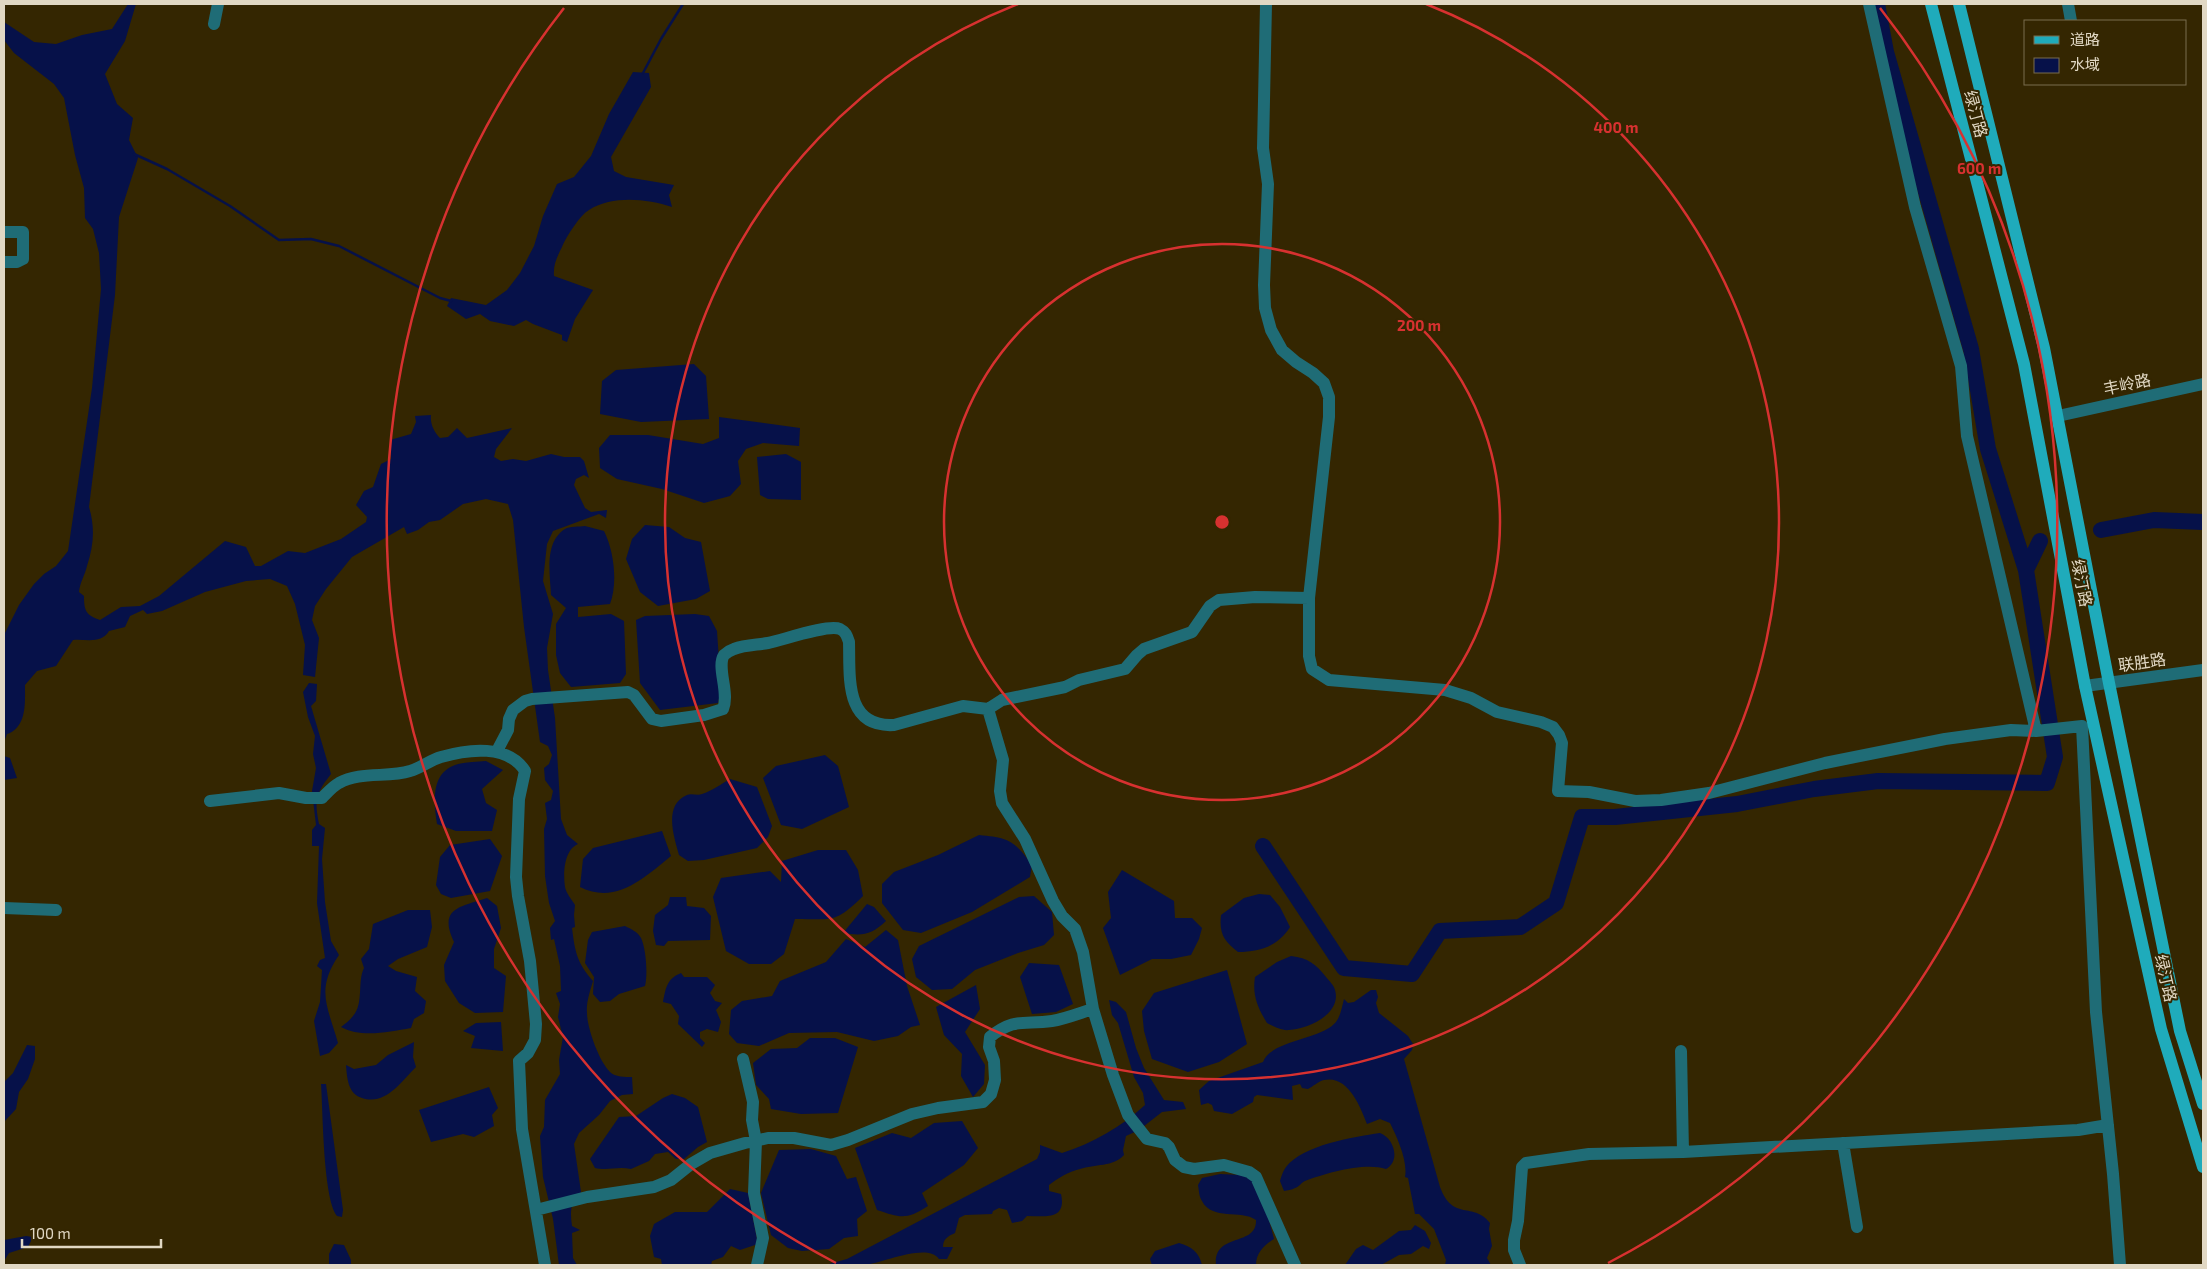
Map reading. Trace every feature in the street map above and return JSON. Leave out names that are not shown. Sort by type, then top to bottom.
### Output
[{"type":"main road","name":"绿汀路","points":[[1930,4],[2024,364],[2085,686],[2160,1030],[2203,1167]]},
{"type":"main road","name":"绿汀路","points":[[1959,4],[2044,348],[2109,683],[2180,1031],[2203,1104]]},
{"type":"street","points":[[214,24],[218,4]]},
{"type":"street","points":[[1266,4],[1263,148],[1268,184],[1264,286],[1266,308],[1271,330],[1282,350],[1296,362],[1314,372],[1324,383],[1329,397],[1329,417],[1309,598],[1309,656],[1312,669],[1329,680],[1445,690],[1471,698],[1497,712],[1541,722],[1552,727],[1560,735],[1562,743],[1558,791],[1589,792],[1635,801],[1709,794],[1825,763],[1945,740],[2010,730],[2046,730],[2082,726],[2096,1012],[2120,1265]]},
{"type":"street","points":[[1868,4],[1915,207],[1962,366],[1967,436],[2046,730]]},
{"type":"street","points":[[2068,4],[2071,20]]},
{"type":"street","points":[[4,232],[24,232],[24,236],[23,259],[17,262],[4,262]]},
{"type":"street","name":"丰岭路","points":[[2058,416],[2203,384]]},
{"type":"street","points":[[497,751],[508,730],[509,719],[513,710],[532,699],[628,692],[634,695],[652,719],[660,721],[715,713],[724,708],[727,700],[722,660],[725,654],[743,647],[834,628],[840,629],[846,634],[849,642],[852,695],[856,707],[874,723],[883,726],[894,725],[964,706],[988,709],[1002,700],[1065,686],[1079,680],[1125,669],[1144,649],[1192,632],[1210,606],[1219,600],[1255,597],[1309,598]]},
{"type":"street","name":"联胜路","points":[[2085,686],[2203,670]]},
{"type":"street","points":[[988,709],[1003,760],[1000,791],[1002,803],[1025,839],[1053,901],[1062,916],[1074,929],[1083,952],[1093,1009],[1122,1103],[1142,1133],[1147,1138],[1165,1143],[1176,1160],[1184,1167],[1194,1169],[1224,1166],[1249,1172],[1256,1177],[1295,1265]]},
{"type":"street","points":[[210,800],[279,793],[306,798],[322,798],[339,783],[358,777],[411,771],[442,756],[478,751],[497,751],[521,764],[525,771],[519,799],[516,877],[530,961],[536,1024],[535,1040],[528,1052],[518,1062],[522,1129],[545,1265]]},
{"type":"street","points":[[4,908],[56,910]]},
{"type":"street","points":[[536,1210],[587,1196],[654,1187],[671,1180],[691,1164],[710,1153],[768,1138],[794,1138],[831,1145],[912,1114],[938,1108],[983,1102],[991,1094],[995,1080],[994,1062],[989,1047],[990,1037],[1002,1028],[1020,1021],[1054,1021],[1093,1009]]},
{"type":"street","points":[[1681,1051],[1683,1152]]},
{"type":"street","points":[[743,1059],[753,1102],[752,1120],[756,1141],[754,1193],[762,1238],[757,1265]]},
{"type":"street","points":[[1520,1265],[1514,1250],[1514,1240],[1520,1207],[1522,1167],[1526,1163],[1589,1154],[1683,1152],[2078,1130],[2108,1125]]},
{"type":"street","points":[[1843,1143],[1858,1227]]},
{"type":"water","points":[[128,4],[136,4],[125,41],[105,74],[117,104],[133,118],[129,140],[138,158],[119,217],[115,295],[89,507],[93,529],[92,543],[79,592],[84,596],[87,612],[100,620],[121,607],[140,606],[159,596],[225,541],[246,547],[255,566],[261,566],[288,551],[305,553],[341,539],[366,522],[367,517],[356,505],[364,491],[373,487],[381,464],[391,459],[390,440],[411,434],[416,422],[415,416],[431,415],[433,428],[440,438],[448,437],[457,428],[467,438],[512,428],[496,449],[494,457],[501,461],[513,459],[526,461],[551,454],[564,457],[580,457],[584,461],[589,478],[584,475],[576,479],[574,485],[585,508],[591,512],[607,510],[606,518],[599,514],[553,531],[547,544],[543,581],[553,614],[547,648],[548,670],[555,718],[561,819],[567,835],[578,844],[573,847],[567,857],[564,875],[565,887],[575,905],[575,927],[572,928],[576,951],[580,963],[593,981],[587,1009],[589,1027],[594,1044],[610,1072],[615,1075],[632,1077],[633,1094],[622,1095],[610,1101],[599,1115],[579,1133],[574,1144],[581,1192],[573,1203],[571,1212],[572,1226],[580,1230],[572,1233],[573,1258],[577,1265],[559,1265],[553,1219],[543,1177],[540,1136],[544,1127],[545,1100],[560,1074],[559,1060],[563,1037],[558,1017],[560,1004],[556,993],[561,991],[560,966],[554,939],[551,940],[550,928],[555,921],[549,903],[545,876],[544,829],[547,819],[545,803],[551,800],[553,791],[545,780],[544,768],[549,764],[552,755],[548,746],[540,742],[524,627],[513,520],[508,504],[486,499],[463,504],[440,520],[429,522],[418,530],[407,534],[404,527],[352,557],[315,606],[312,620],[319,638],[315,677],[303,675],[305,645],[295,604],[287,586],[270,579],[246,581],[205,592],[162,611],[147,614],[143,610],[130,616],[125,627],[109,631],[102,638],[73,640],[56,666],[37,671],[25,685],[24,714],[14,731],[7,734],[4,742],[4,635],[19,605],[34,584],[56,566],[68,551],[92,388],[101,289],[99,253],[93,229],[85,218],[84,188],[75,155],[64,98],[54,84],[14,53],[4,40],[4,22],[34,42],[56,44],[82,35],[112,29]]},
{"type":"water","points":[[633,72],[649,73],[651,87],[611,157],[614,171],[626,177],[674,185],[669,195],[672,207],[641,200],[619,200],[598,205],[585,213],[578,221],[557,258],[554,276],[593,290],[575,319],[567,342],[562,340],[562,335],[526,320],[514,326],[490,321],[480,314],[466,319],[447,306],[451,298],[486,305],[507,290],[520,273],[534,246],[543,216],[557,184],[574,177],[591,156],[609,114]]},
{"type":"water","points":[[694,364],[706,376],[709,419],[641,422],[600,414],[602,381],[616,370]]},
{"type":"water","points":[[719,417],[800,428],[799,446],[763,443],[746,449],[738,461],[741,484],[730,496],[704,503],[662,489],[617,479],[600,468],[599,448],[610,435],[648,435],[703,444],[719,438]]},
{"type":"water","points":[[786,454],[801,462],[801,500],[768,499],[760,495],[757,457]]},
{"type":"water","points":[[645,525],[669,527],[685,538],[701,542],[710,591],[696,599],[658,606],[640,592],[626,559],[632,539]]},
{"type":"water","points":[[585,526],[604,531],[614,567],[614,587],[610,604],[578,607],[578,617],[611,614],[624,621],[626,674],[620,683],[571,687],[560,673],[556,655],[556,624],[566,608],[551,595],[549,568],[551,550],[558,535],[567,528]]},
{"type":"water","points":[[695,614],[709,616],[717,631],[721,690],[718,703],[660,710],[640,683],[636,620],[645,616]]},
{"type":"water","points":[[309,683],[317,684],[316,701],[311,706],[331,774],[319,792],[317,809],[319,824],[325,828],[322,859],[325,902],[331,941],[339,955],[327,978],[326,989],[328,1009],[338,1043],[329,1053],[320,1056],[314,1021],[320,1002],[322,970],[317,966],[320,960],[325,958],[317,903],[319,846],[312,846],[312,830],[316,825],[312,791],[316,768],[313,754],[315,736],[308,717],[303,692]]},
{"type":"water","points":[[825,755],[838,766],[849,807],[802,829],[781,825],[763,778],[776,766]]},
{"type":"water","points":[[4,756],[10,758],[17,778],[4,780]]},
{"type":"water","points":[[486,761],[503,770],[482,789],[486,803],[497,810],[492,831],[456,831],[437,824],[435,799],[441,775],[455,765]]},
{"type":"water","points":[[730,779],[757,787],[772,826],[768,837],[757,848],[704,860],[688,861],[679,855],[673,831],[672,822],[675,806],[687,795],[706,793]]},
{"type":"water","points":[[662,831],[671,856],[640,880],[617,891],[606,893],[593,892],[580,887],[583,859],[593,848]]},
{"type":"water","points":[[979,835],[997,837],[1015,845],[1032,865],[1030,877],[972,912],[921,933],[903,930],[882,903],[882,884],[894,872],[938,855]]},
{"type":"water","points":[[490,839],[502,856],[490,891],[451,898],[441,894],[436,885],[440,857],[450,845]]},
{"type":"water","points":[[818,850],[846,850],[858,870],[863,896],[839,916],[825,919],[795,919],[784,954],[771,964],[749,964],[726,951],[713,897],[721,878],[770,871],[781,882],[782,861]]},
{"type":"water","points":[[1122,870],[1174,901],[1175,918],[1192,918],[1202,928],[1191,955],[1171,959],[1152,959],[1120,975],[1103,928],[1111,918],[1108,892]]},
{"type":"water","points":[[1259,894],[1270,895],[1280,907],[1290,927],[1280,939],[1268,947],[1254,951],[1238,952],[1229,944],[1222,932],[1221,915],[1244,898]]},
{"type":"water","points":[[1034,896],[1052,912],[1054,935],[1044,945],[975,970],[952,989],[932,990],[916,977],[912,959],[919,946],[1019,897]]},
{"type":"water","points":[[670,897],[686,897],[687,906],[704,908],[711,916],[710,940],[668,941],[664,946],[656,945],[653,931],[655,915],[668,905]]},
{"type":"water","points":[[487,898],[497,906],[501,928],[494,949],[494,968],[506,976],[503,1012],[475,1013],[459,1003],[445,981],[444,965],[454,942],[450,931],[450,916],[460,907]]},
{"type":"water","points":[[867,904],[874,907],[886,921],[871,932],[843,933]]},
{"type":"water","points":[[408,910],[430,910],[432,927],[427,947],[398,959],[388,966],[396,971],[417,977],[415,991],[426,1001],[424,1013],[414,1019],[411,1028],[402,1030],[366,1033],[341,1027],[353,1016],[358,1005],[364,968],[361,959],[369,949],[373,924]]},
{"type":"water","points":[[625,926],[638,934],[643,942],[646,969],[645,986],[619,994],[610,1001],[600,1002],[593,994],[594,977],[585,963],[588,940],[592,932]]},
{"type":"water","points":[[886,930],[898,940],[907,986],[920,1025],[911,1027],[898,1036],[874,1041],[837,1032],[789,1033],[759,1046],[737,1043],[729,1034],[731,1010],[742,1001],[772,996],[780,981],[826,962],[846,939],[865,947]]},
{"type":"water","points":[[1291,956],[1307,960],[1319,969],[1334,986],[1336,999],[1329,1013],[1322,1019],[1305,1027],[1286,1030],[1267,1023],[1256,1001],[1254,984],[1255,977],[1277,962]]},
{"type":"water","points":[[1029,963],[1059,965],[1073,1004],[1056,1012],[1032,1014],[1020,977]]},
{"type":"water","points":[[1227,970],[1247,1044],[1219,1062],[1188,1072],[1152,1059],[1144,1031],[1142,1011],[1154,993]]},
{"type":"water","points":[[681,973],[684,977],[707,977],[715,985],[710,993],[715,1001],[722,1003],[716,1010],[721,1022],[718,1032],[707,1029],[700,1032],[700,1038],[705,1043],[702,1047],[678,1024],[679,1016],[671,1004],[663,1002],[668,984]]},
{"type":"water","points":[[976,985],[980,1009],[965,1032],[985,1065],[984,1084],[973,1097],[961,1076],[962,1054],[944,1035],[936,1007]]},
{"type":"water","points":[[1371,990],[1376,990],[1378,997],[1376,1003],[1379,1013],[1408,1036],[1413,1044],[1412,1050],[1404,1059],[1440,1187],[1445,1198],[1451,1204],[1457,1208],[1477,1213],[1490,1223],[1489,1229],[1492,1246],[1487,1258],[1491,1265],[1445,1265],[1446,1260],[1434,1229],[1419,1214],[1415,1214],[1408,1178],[1405,1177],[1405,1164],[1399,1142],[1390,1123],[1380,1119],[1367,1124],[1352,1093],[1340,1082],[1324,1080],[1308,1089],[1302,1088],[1300,1084],[1292,1086],[1293,1100],[1257,1095],[1254,1097],[1253,1102],[1232,1114],[1214,1111],[1212,1105],[1208,1103],[1201,1105],[1199,1090],[1209,1081],[1263,1062],[1276,1049],[1327,1029],[1338,1019],[1344,999],[1348,1003],[1354,1002]]},
{"type":"water","points":[[1109,1000],[1116,1002],[1126,1012],[1144,1068],[1164,1100],[1183,1102],[1186,1109],[1162,1112],[1139,1130],[1126,1136],[1123,1150],[1124,1155],[1115,1162],[1086,1167],[1071,1172],[1049,1185],[1049,1191],[1061,1194],[1061,1209],[1053,1215],[1027,1216],[1022,1221],[1012,1223],[1007,1210],[999,1208],[993,1211],[992,1214],[965,1215],[959,1218],[955,1233],[944,1242],[943,1247],[953,1247],[947,1259],[939,1259],[933,1254],[914,1253],[872,1264],[825,1265],[847,1259],[1037,1159],[1040,1145],[1062,1153],[1073,1149],[1096,1139],[1116,1127],[1145,1105],[1143,1093],[1134,1077],[1118,1023],[1112,1015]]},
{"type":"water","points":[[501,1022],[503,1051],[471,1048],[475,1036],[463,1031],[476,1023]]},
{"type":"water","points":[[810,1038],[835,1038],[858,1047],[838,1113],[801,1114],[771,1109],[769,1099],[756,1085],[753,1063],[771,1049],[797,1048]]},
{"type":"water","points":[[414,1042],[413,1057],[416,1067],[398,1086],[378,1099],[362,1098],[354,1093],[349,1085],[346,1065],[354,1069],[376,1065],[388,1055]]},
{"type":"water","points":[[27,1045],[35,1046],[35,1059],[28,1079],[19,1092],[16,1109],[4,1122],[4,1082],[13,1073]]},
{"type":"water","points":[[321,1084],[326,1084],[343,1210],[342,1217],[337,1216],[332,1206],[326,1173]]},
{"type":"water","points":[[489,1087],[498,1108],[492,1115],[494,1126],[474,1137],[463,1134],[431,1142],[419,1110]]},
{"type":"water","points":[[672,1094],[685,1098],[698,1107],[707,1142],[684,1159],[676,1159],[668,1152],[655,1154],[649,1161],[631,1169],[595,1168],[590,1159],[619,1117],[636,1116]]},
{"type":"water","points":[[962,1121],[978,1148],[964,1165],[922,1193],[928,1206],[909,1216],[892,1215],[877,1210],[855,1148],[892,1133],[911,1138],[934,1123]]},
{"type":"water","points":[[1380,1133],[1389,1140],[1394,1150],[1393,1161],[1386,1169],[1367,1167],[1346,1169],[1305,1181],[1294,1189],[1284,1191],[1280,1181],[1284,1170],[1294,1159],[1329,1143]]},
{"type":"water","points":[[811,1149],[836,1156],[847,1179],[856,1177],[867,1211],[857,1219],[858,1236],[844,1238],[829,1249],[802,1251],[788,1248],[771,1235],[761,1193],[779,1150]]},
{"type":"water","points":[[1220,1174],[1241,1175],[1259,1182],[1274,1239],[1261,1250],[1257,1257],[1256,1265],[1216,1265],[1217,1255],[1221,1248],[1250,1234],[1256,1220],[1243,1215],[1213,1211],[1202,1201],[1198,1185],[1202,1178]]},
{"type":"water","points":[[730,1189],[748,1193],[758,1244],[740,1250],[731,1246],[723,1257],[712,1261],[711,1265],[662,1265],[661,1259],[654,1257],[650,1236],[654,1224],[675,1212],[707,1212]]},
{"type":"water","points":[[1415,1225],[1425,1231],[1431,1243],[1429,1249],[1423,1246],[1411,1254],[1399,1255],[1381,1265],[1345,1265],[1356,1249],[1363,1245],[1373,1250],[1399,1231],[1411,1230]]},
{"type":"water","points":[[26,1236],[33,1237],[28,1247],[9,1253],[4,1261],[4,1240]]},
{"type":"water","points":[[1179,1243],[1188,1246],[1194,1251],[1202,1265],[1152,1265],[1150,1259],[1155,1251]]},
{"type":"water","points":[[334,1244],[344,1245],[351,1260],[351,1265],[329,1265],[329,1254]]},
{"type":"waterway","points":[[643,73],[683,4]]},
{"type":"waterway","points":[[1877,4],[1886,52],[1971,349],[1988,449],[2026,570]]},
{"type":"waterway","points":[[134,154],[167,169],[230,206],[279,240],[311,239],[339,246],[440,298],[451,301]]},
{"type":"waterway","points":[[2101,530],[2154,520],[2203,522]]},
{"type":"waterway","points":[[1263,846],[1344,968],[1412,974],[1440,931],[1520,927],[1556,903],[1582,817],[1615,817],[1737,804],[1814,789],[1878,781],[2047,783],[2055,757],[2026,570],[2040,541]]}]
